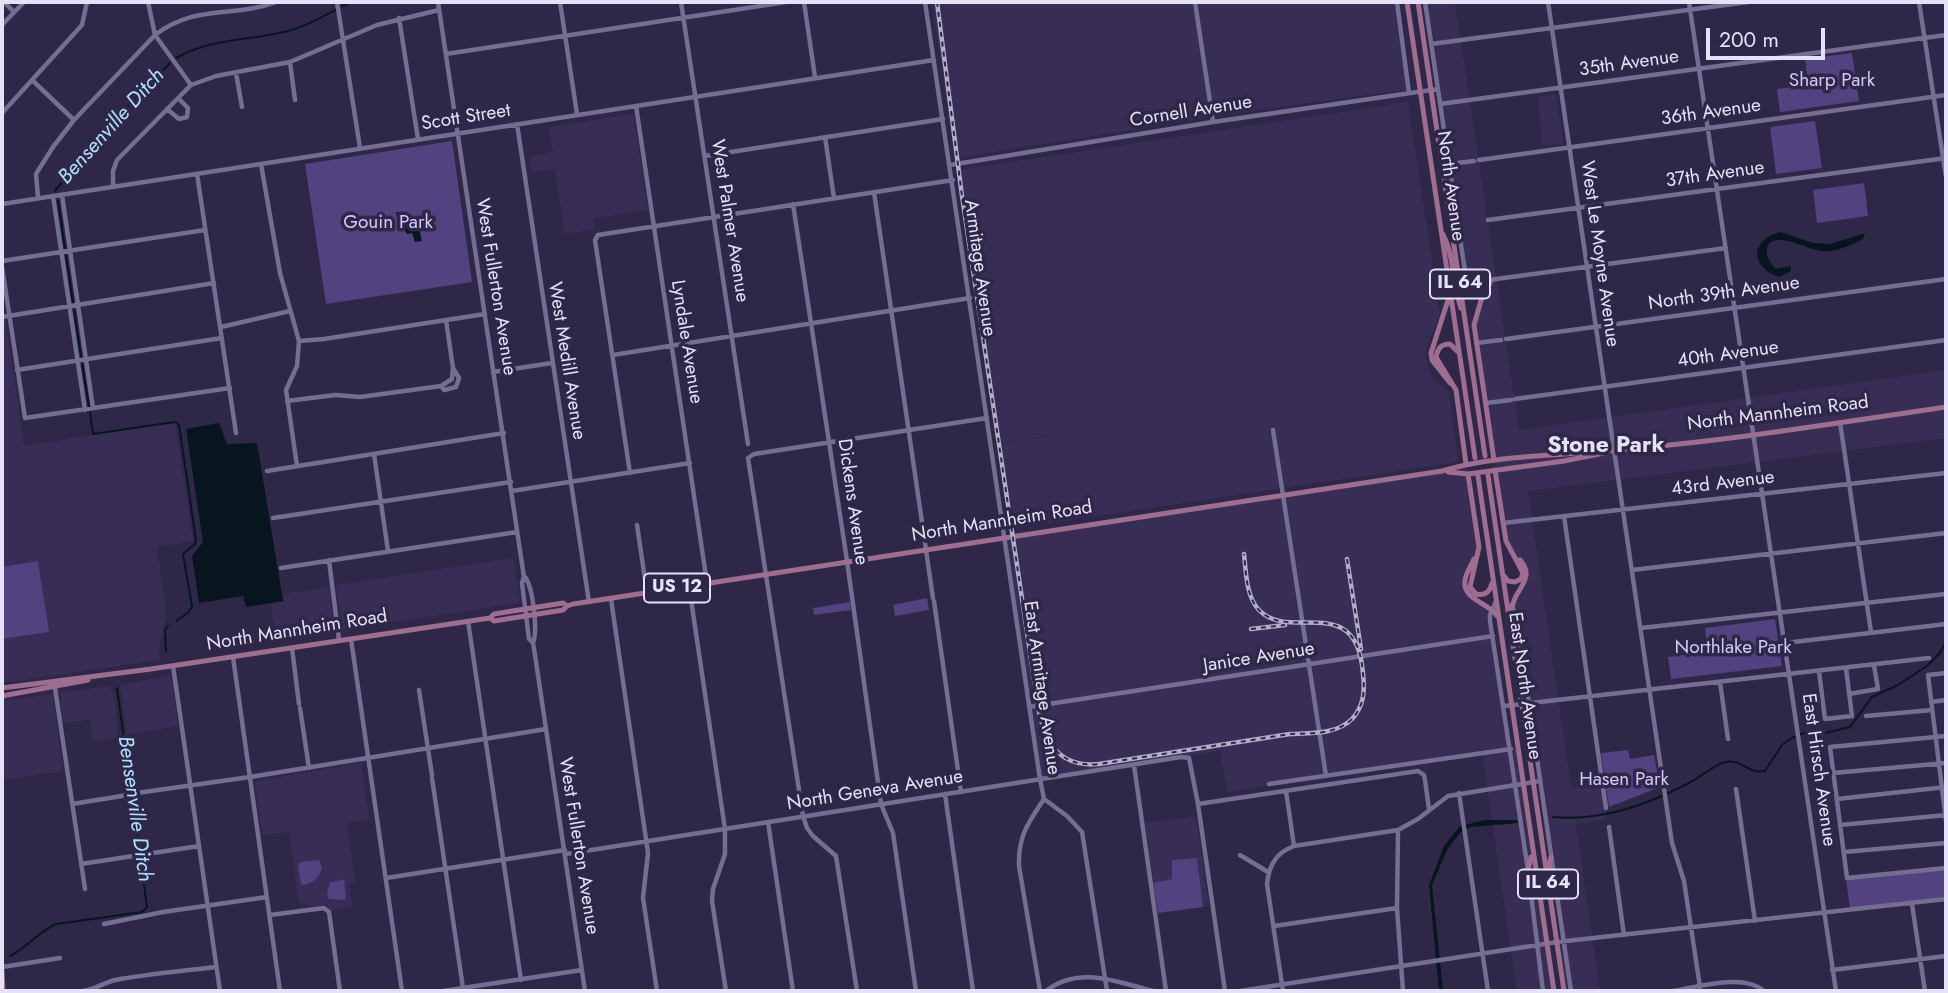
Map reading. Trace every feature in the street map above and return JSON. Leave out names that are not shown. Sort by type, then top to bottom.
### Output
[{"type":"main road","name":"North Avenue","points":[[1407,2],[1475,458]]},
{"type":"main road","name":"North Avenue","points":[[1418,2],[1434,90],[1485,456]]},
{"type":"main road","points":[[1441,230],[1448,246],[1455,293],[1465,321]]},
{"type":"main road","points":[[1458,270],[1468,283],[1482,287],[1485,293],[1475,320],[1476,343],[1494,460]]},
{"type":"main road","points":[[1483,297],[1491,280]]},
{"type":"main road","points":[[1462,299],[1468,283]]},
{"type":"main road","points":[[1450,290],[1431,353],[1432,360],[1456,390]]},
{"type":"main road","points":[[1459,353],[1450,344],[1444,344],[1438,349],[1436,357],[1456,390],[1466,464]]},
{"type":"main road","name":"North Mannheim Road","points":[[1443,471],[1468,474],[1614,451],[1946,407]]},
{"type":"main road","name":"North Mannheim Road","points":[[490,618],[494,621],[563,610],[566,606],[589,602],[1443,471],[1466,464],[1552,453],[1614,451]]},
{"type":"main road","points":[[1495,470],[1507,547],[1522,569],[1523,576],[1513,583],[1502,573]]},
{"type":"main road","points":[[1468,474],[1479,555],[1470,579],[1471,590],[1476,594],[1485,594],[1491,588],[1493,580]]},
{"type":"main road","name":"East North Avenue","points":[[1488,475],[1525,704],[1536,781],[1539,826],[1560,942],[1564,991]]},
{"type":"main road","name":"IL 64","points":[[1478,476],[1496,601]]},
{"type":"main road","points":[[1478,539],[1476,555],[1466,576],[1465,587],[1470,596],[1493,610],[1499,621]]},
{"type":"main road","points":[[1507,547],[1525,565],[1527,572],[1513,607],[1510,624]]},
{"type":"main road","name":"East North Avenue","points":[[1496,601],[1519,784],[1527,811],[1553,991]]},
{"type":"main road","name":"North Mannheim Road","points":[[2,688],[233,657],[490,618],[494,614],[563,603],[566,606]]},
{"type":"main road","name":"North Mannheim Road","points":[[2,696],[55,688],[108,675]]},
{"type":"main road","points":[[1528,870],[1532,847]]},
{"type":"main road","points":[[1547,878],[1551,857]]},
{"type":"main road","points":[[2,969],[4,991]]},
{"type":"street","points":[[4,2],[14,12]]},
{"type":"street","points":[[2,26],[24,2]]},
{"type":"street","points":[[2,113],[82,25],[87,2]]},
{"type":"street","points":[[148,2],[155,35],[191,85]]},
{"type":"street","points":[[38,198],[37,171],[74,120],[155,35],[169,24],[184,18],[276,2]]},
{"type":"street","points":[[337,2],[360,148]]},
{"type":"street","name":"West Fullerton Avenue","points":[[438,2],[504,433],[524,577],[522,583],[536,636],[533,643],[585,991]]},
{"type":"street","points":[[559,2],[577,114]]},
{"type":"street","name":"West Palmer Avenue","points":[[681,2],[748,444]]},
{"type":"street","points":[[446,54],[786,2]]},
{"type":"street","points":[[804,2],[815,77]]},
{"type":"street","name":"Armitage Avenue","points":[[925,2],[1005,538]]},
{"type":"street","points":[[1195,2],[1213,122]]},
{"type":"street","points":[[1397,2],[1409,93]]},
{"type":"street","name":"North Avenue","points":[[1425,2],[1434,90],[1440,104],[1468,283]]},
{"type":"street","name":"West Le Moyne Avenue","points":[[1548,2],[1672,843],[1682,872],[1700,987]]},
{"type":"street","name":"East Hirsch Avenue","points":[[1689,2],[1836,991]]},
{"type":"street","points":[[1431,44],[1748,2]]},
{"type":"street","points":[[1919,2],[1946,177]]},
{"type":"street","points":[[113,187],[113,171],[117,160],[191,85],[209,78],[290,62],[377,25],[439,10]]},
{"type":"street","points":[[399,18],[418,139]]},
{"type":"street","name":"35th Avenue","points":[[1440,104],[1946,35]]},
{"type":"street","name":"Scott Street","points":[[2,204],[934,60]]},
{"type":"street","points":[[290,62],[295,100]]},
{"type":"street","points":[[236,73],[242,107]]},
{"type":"street","points":[[32,80],[74,120]]},
{"type":"street","name":"Cornell Avenue","points":[[950,165],[1213,122],[1434,90]]},
{"type":"street","name":"36th Avenue","points":[[1449,164],[1946,95]]},
{"type":"street","points":[[167,109],[179,119],[187,117],[188,108],[178,98]]},
{"type":"street","name":"Lyndale Avenue","points":[[636,106],[707,583]]},
{"type":"street","points":[[705,156],[943,119]]},
{"type":"street","name":"West Medill Avenue","points":[[517,124],[589,602]]},
{"type":"street","points":[[825,137],[834,198]]},
{"type":"street","name":"37th Avenue","points":[[1488,220],[1945,158]]},
{"type":"street","points":[[261,164],[280,273],[299,341],[299,358],[286,390],[297,466]]},
{"type":"street","points":[[197,174],[236,433]]},
{"type":"street","points":[[630,473],[595,240],[598,234],[953,180]]},
{"type":"street","points":[[874,192],[961,792]]},
{"type":"street","points":[[62,195],[93,408]]},
{"type":"street","points":[[53,196],[85,410]]},
{"type":"street","name":"Dickens Avenue","points":[[793,204],[881,804],[893,833],[916,991]]},
{"type":"street","points":[[2,261],[205,230]]},
{"type":"street","points":[[1468,283],[1726,248]]},
{"type":"street","points":[[2,267],[25,418],[230,388]]},
{"type":"street","name":"North 39th Avenue","points":[[1476,343],[1946,279]]},
{"type":"street","points":[[2,317],[214,284]]},
{"type":"street","points":[[613,355],[970,298]]},
{"type":"street","points":[[221,327],[290,311]]},
{"type":"street","points":[[299,341],[485,314]]},
{"type":"street","points":[[287,401],[335,395],[360,397],[441,386],[452,379],[453,368],[446,320]]},
{"type":"street","points":[[17,370],[222,338]]},
{"type":"street","name":"40th Avenue","points":[[1486,403],[1946,340]]},
{"type":"street","points":[[494,372],[552,363]]},
{"type":"street","points":[[441,386],[449,391],[456,387],[459,378],[453,368]]},
{"type":"street","points":[[857,991],[836,856],[813,836],[803,816],[747,462],[750,457],[830,442],[987,418]]},
{"type":"street","points":[[1840,422],[1871,632]]},
{"type":"street","points":[[1273,430],[1326,776]]},
{"type":"street","points":[[267,471],[504,433]]},
{"type":"street","points":[[374,454],[388,551]]},
{"type":"street","points":[[512,491],[690,463]]},
{"type":"street","name":"43rd Avenue","points":[[1503,523],[1946,473]]},
{"type":"street","points":[[273,518],[511,482]]},
{"type":"street","points":[[1564,516],[1606,808]]},
{"type":"street","points":[[637,525],[648,593]]},
{"type":"street","points":[[281,568],[517,531]]},
{"type":"street","points":[[1632,570],[1946,533]]},
{"type":"street","name":"East Armitage Avenue","points":[[1005,538],[1044,799],[1067,816],[1082,832],[1107,991]]},
{"type":"street","points":[[329,560],[339,640]]},
{"type":"street","points":[[689,586],[725,829],[725,854],[713,889],[712,901],[726,991]]},
{"type":"street","points":[[1641,628],[1946,594]]},
{"type":"street","points":[[611,599],[647,841],[648,862],[643,898],[657,991]]},
{"type":"street","points":[[1506,599],[1513,607]]},
{"type":"street","name":"East North Avenue","points":[[1496,601],[1490,615],[1508,706],[1511,749],[1519,784],[1538,939],[1536,946]]},
{"type":"street","name":"East North Avenue","points":[[1513,607],[1525,704]]},
{"type":"street","points":[[468,621],[521,979]]},
{"type":"street","points":[[1785,643],[1946,624]]},
{"type":"street","name":"Janice Avenue","points":[[1029,707],[1493,636]]},
{"type":"street","points":[[351,639],[402,991]]},
{"type":"street","points":[[292,648],[309,768]]},
{"type":"street","points":[[233,657],[280,991]]},
{"type":"street","points":[[1508,706],[1929,658]]},
{"type":"street","points":[[1849,694],[1878,690],[1874,664]]},
{"type":"street","points":[[173,666],[220,991]]},
{"type":"street","points":[[1819,671],[1825,719],[1852,716],[1846,668]]},
{"type":"street","points":[[1946,673],[1928,676],[1946,821]]},
{"type":"street","points":[[1720,682],[1728,739]]},
{"type":"street","points":[[55,688],[85,889]]},
{"type":"street","points":[[419,690],[463,988]]},
{"type":"street","points":[[1931,702],[1946,700]]},
{"type":"street","points":[[1866,716],[1932,710]]},
{"type":"street","points":[[137,793],[546,729]]},
{"type":"street","points":[[1946,736],[1830,747],[1847,878],[1946,868]]},
{"type":"street","points":[[1269,784],[1511,749]]},
{"type":"street","name":"North Geneva Avenue","points":[[386,878],[1189,758],[1198,804]]},
{"type":"street","points":[[1833,773],[1946,763]]},
{"type":"street","points":[[1134,765],[1166,991]]},
{"type":"street","points":[[1225,991],[1198,804],[1414,771],[1421,772],[1425,780],[1429,809]]},
{"type":"street","points":[[1283,988],[1267,884],[1268,872],[1276,856],[1294,846],[1398,830],[1418,819],[1448,796],[1536,781]]},
{"type":"street","name":"East North Avenue","points":[[1536,781],[1551,857],[1560,942],[1571,991]]},
{"type":"street","points":[[1837,799],[1944,788]]},
{"type":"street","points":[[1736,789],[1755,921]]},
{"type":"street","points":[[1286,791],[1294,846]]},
{"type":"street","points":[[1459,793],[1488,991]]},
{"type":"street","points":[[945,794],[974,991]]},
{"type":"street","points":[[72,804],[128,795]]},
{"type":"street","points":[[1040,991],[1019,851],[1026,827],[1044,799]]},
{"type":"street","points":[[1840,825],[1946,813]]},
{"type":"street","points":[[768,822],[793,991]]},
{"type":"street","points":[[1609,827],[1624,935]]},
{"type":"street","points":[[1398,830],[1397,908],[1403,991]]},
{"type":"street","points":[[1844,852],[1946,843]]},
{"type":"street","points":[[81,864],[199,846]]},
{"type":"street","points":[[1240,855],[1268,872]]},
{"type":"street","points":[[104,924],[267,897]]},
{"type":"street","points":[[1240,991],[1283,988],[1560,942],[1946,899]]},
{"type":"street","points":[[1912,904],[1925,991]]},
{"type":"street","points":[[270,915],[324,908],[328,912],[340,991]]},
{"type":"street","points":[[1273,926],[1397,908]]},
{"type":"street","points":[[1536,946],[1543,991]]},
{"type":"street","points":[[1832,970],[1946,956]]},
{"type":"street","points":[[2,969],[60,958]]},
{"type":"street","points":[[83,991],[99,989],[103,983],[120,979],[216,967]]},
{"type":"street","points":[[443,991],[582,970]]},
{"type":"street","points":[[1046,991],[1073,977],[1105,979],[1153,991]]},
{"type":"street","points":[[1673,991],[1747,982],[1764,991]]},
{"type":"shaded area","points":[[932,2],[1395,2],[1407,90],[1269,108],[955,158]]},
{"type":"shaded area","points":[[1425,2],[1455,2],[1519,430],[1946,370],[1946,438],[1528,491],[1571,787],[1602,783],[1607,819],[1576,824],[1600,991],[1564,991],[1557,942],[1563,942],[1516,615],[1512,607],[1521,588],[1525,565],[1507,546],[1475,320],[1491,281],[1466,280]]},
{"type":"shaded area","points":[[1556,94],[1563,143],[1542,146],[1538,97]]},
{"type":"shaded area","points":[[1408,102],[1440,314],[1426,348],[1426,358],[1432,377],[1449,392],[1458,462],[1016,528],[999,444],[1077,432],[1001,443],[959,170]]},
{"type":"shaded area","points":[[633,114],[648,210],[594,218],[595,229],[565,234],[555,169],[531,172],[529,156],[553,152],[549,127]]},
{"type":"shaded area","points":[[396,212],[405,213],[406,224],[411,228],[419,227],[422,241],[415,242],[412,233],[407,234],[402,226],[398,226]]},
{"type":"shaded area","points":[[1781,232],[1813,243],[1830,244],[1865,233],[1863,239],[1831,251],[1782,240],[1770,243],[1767,255],[1776,269],[1791,266],[1791,271],[1779,277],[1763,267],[1757,254],[1763,241]]},
{"type":"shaded area","points":[[2,293],[24,446],[175,422],[193,541],[157,547],[167,617],[159,649],[160,660],[2,683],[2,639],[48,632],[38,561],[2,567]]},
{"type":"shaded area","points":[[219,423],[227,444],[257,443],[283,601],[246,607],[243,596],[199,603],[192,556],[203,542],[186,429]]},
{"type":"shaded area","points":[[1467,468],[1478,539],[1476,555],[1466,576],[1467,592],[1490,607],[1510,748],[1518,750],[1554,991],[1517,991],[1482,753],[1227,792],[1220,751],[1040,779],[1005,538]]},
{"type":"shaded area","points":[[513,558],[520,600],[518,603],[342,630],[336,585]]},
{"type":"shaded area","points":[[329,587],[335,630],[276,639],[271,604],[284,602],[284,594]]},
{"type":"shaded area","points":[[168,676],[172,680],[178,726],[127,734],[120,685]]},
{"type":"shaded area","points":[[110,686],[114,696],[119,738],[93,741],[90,720],[63,723],[60,693]]},
{"type":"shaded area","points":[[53,694],[63,771],[2,780],[2,701]]},
{"type":"shaded area","points":[[361,763],[369,819],[347,823],[355,882],[349,884],[353,907],[331,910],[327,905],[299,904],[289,832],[262,835],[255,783]]},
{"type":"shaded area","points":[[1196,816],[1209,906],[1158,913],[1145,823]]},
{"type":"shaded area","points":[[1485,820],[1517,820],[1518,823],[1470,827],[1460,833],[1448,848],[1432,885],[1443,991],[1439,991],[1429,885],[1444,846],[1460,826]]},
{"type":"green space","name":"Sharp Park","points":[[1852,53],[1859,101],[1780,112],[1777,89],[1808,85],[1805,59]]},
{"type":"green space","points":[[1815,121],[1822,168],[1776,174],[1770,127]]},
{"type":"green space","name":"Gouin Park","points":[[452,141],[472,282],[326,304],[305,164]]},
{"type":"green space","points":[[1864,183],[1868,216],[1817,223],[1813,190]]},
{"type":"green space","points":[[38,561],[49,632],[2,639],[2,567]]},
{"type":"green space","points":[[927,598],[929,610],[895,616],[893,605]]},
{"type":"green space","points":[[850,602],[851,610],[814,615],[813,608]]},
{"type":"green space","name":"Northlake Park","points":[[1775,619],[1782,666],[1671,679],[1668,657],[1707,652],[1705,628]]},
{"type":"green space","name":"Hasen Park","points":[[1628,750],[1630,759],[1654,755],[1660,787],[1609,807],[1601,753]]},
{"type":"green space","points":[[1197,858],[1203,907],[1158,913],[1153,883],[1172,879],[1172,860]]},
{"type":"green space","points":[[319,860],[322,868],[317,878],[301,885],[298,866],[301,862]]},
{"type":"green space","points":[[1946,869],[1946,897],[1850,909],[1846,879]]},
{"type":"green space","points":[[344,879],[346,899],[329,899],[327,893],[330,883]]},
{"type":"waterway","points":[[342,6],[351,2]]},
{"type":"waterway","name":"Bensenville Ditch","points":[[176,58],[216,43],[291,30],[335,10]]},
{"type":"waterway","name":"Bensenville Ditch","points":[[55,191],[105,130],[170,63]]},
{"type":"waterway","name":"Bensenville Ditch","points":[[58,201],[65,248]]},
{"type":"waterway","name":"Bensenville Ditch","points":[[66,256],[73,303]]},
{"type":"waterway","name":"Bensenville Ditch","points":[[74,310],[81,357]]},
{"type":"waterway","name":"Bensenville Ditch","points":[[82,364],[89,406]]},
{"type":"waterway","name":"Bensenville Ditch","points":[[90,412],[93,434],[175,422],[179,425],[196,540],[183,554],[192,606],[189,612],[176,621]]},
{"type":"waterway","name":"Bensenville Ditch","points":[[166,651],[165,630],[168,626]]},
{"type":"waterway","points":[[1553,817],[1589,817],[1639,805],[1687,784],[1725,762],[1736,762],[1754,771],[1765,771],[1782,745],[1790,739],[1804,733],[1821,734],[1850,727],[1872,697],[1898,685],[1927,666],[1940,653],[1946,642]]},
{"type":"waterway","name":"Bensenville Ditch","points":[[10,956],[56,924],[142,912],[147,907],[117,688]]},
{"type":"railway","points":[[937,2],[962,196],[1038,706],[1044,730],[1055,750],[1073,762],[1099,764],[1290,734],[1322,732],[1338,728],[1352,719],[1361,704],[1364,680],[1358,648],[1349,633],[1336,626],[1320,623],[1272,619],[1259,610],[1249,591],[1244,554]]},
{"type":"railway","points":[[1347,559],[1361,649]]},
{"type":"railway","points":[[1251,629],[1285,625]]},
{"type":"district","name":"Stone Park","points":[[1606,446]]}]
